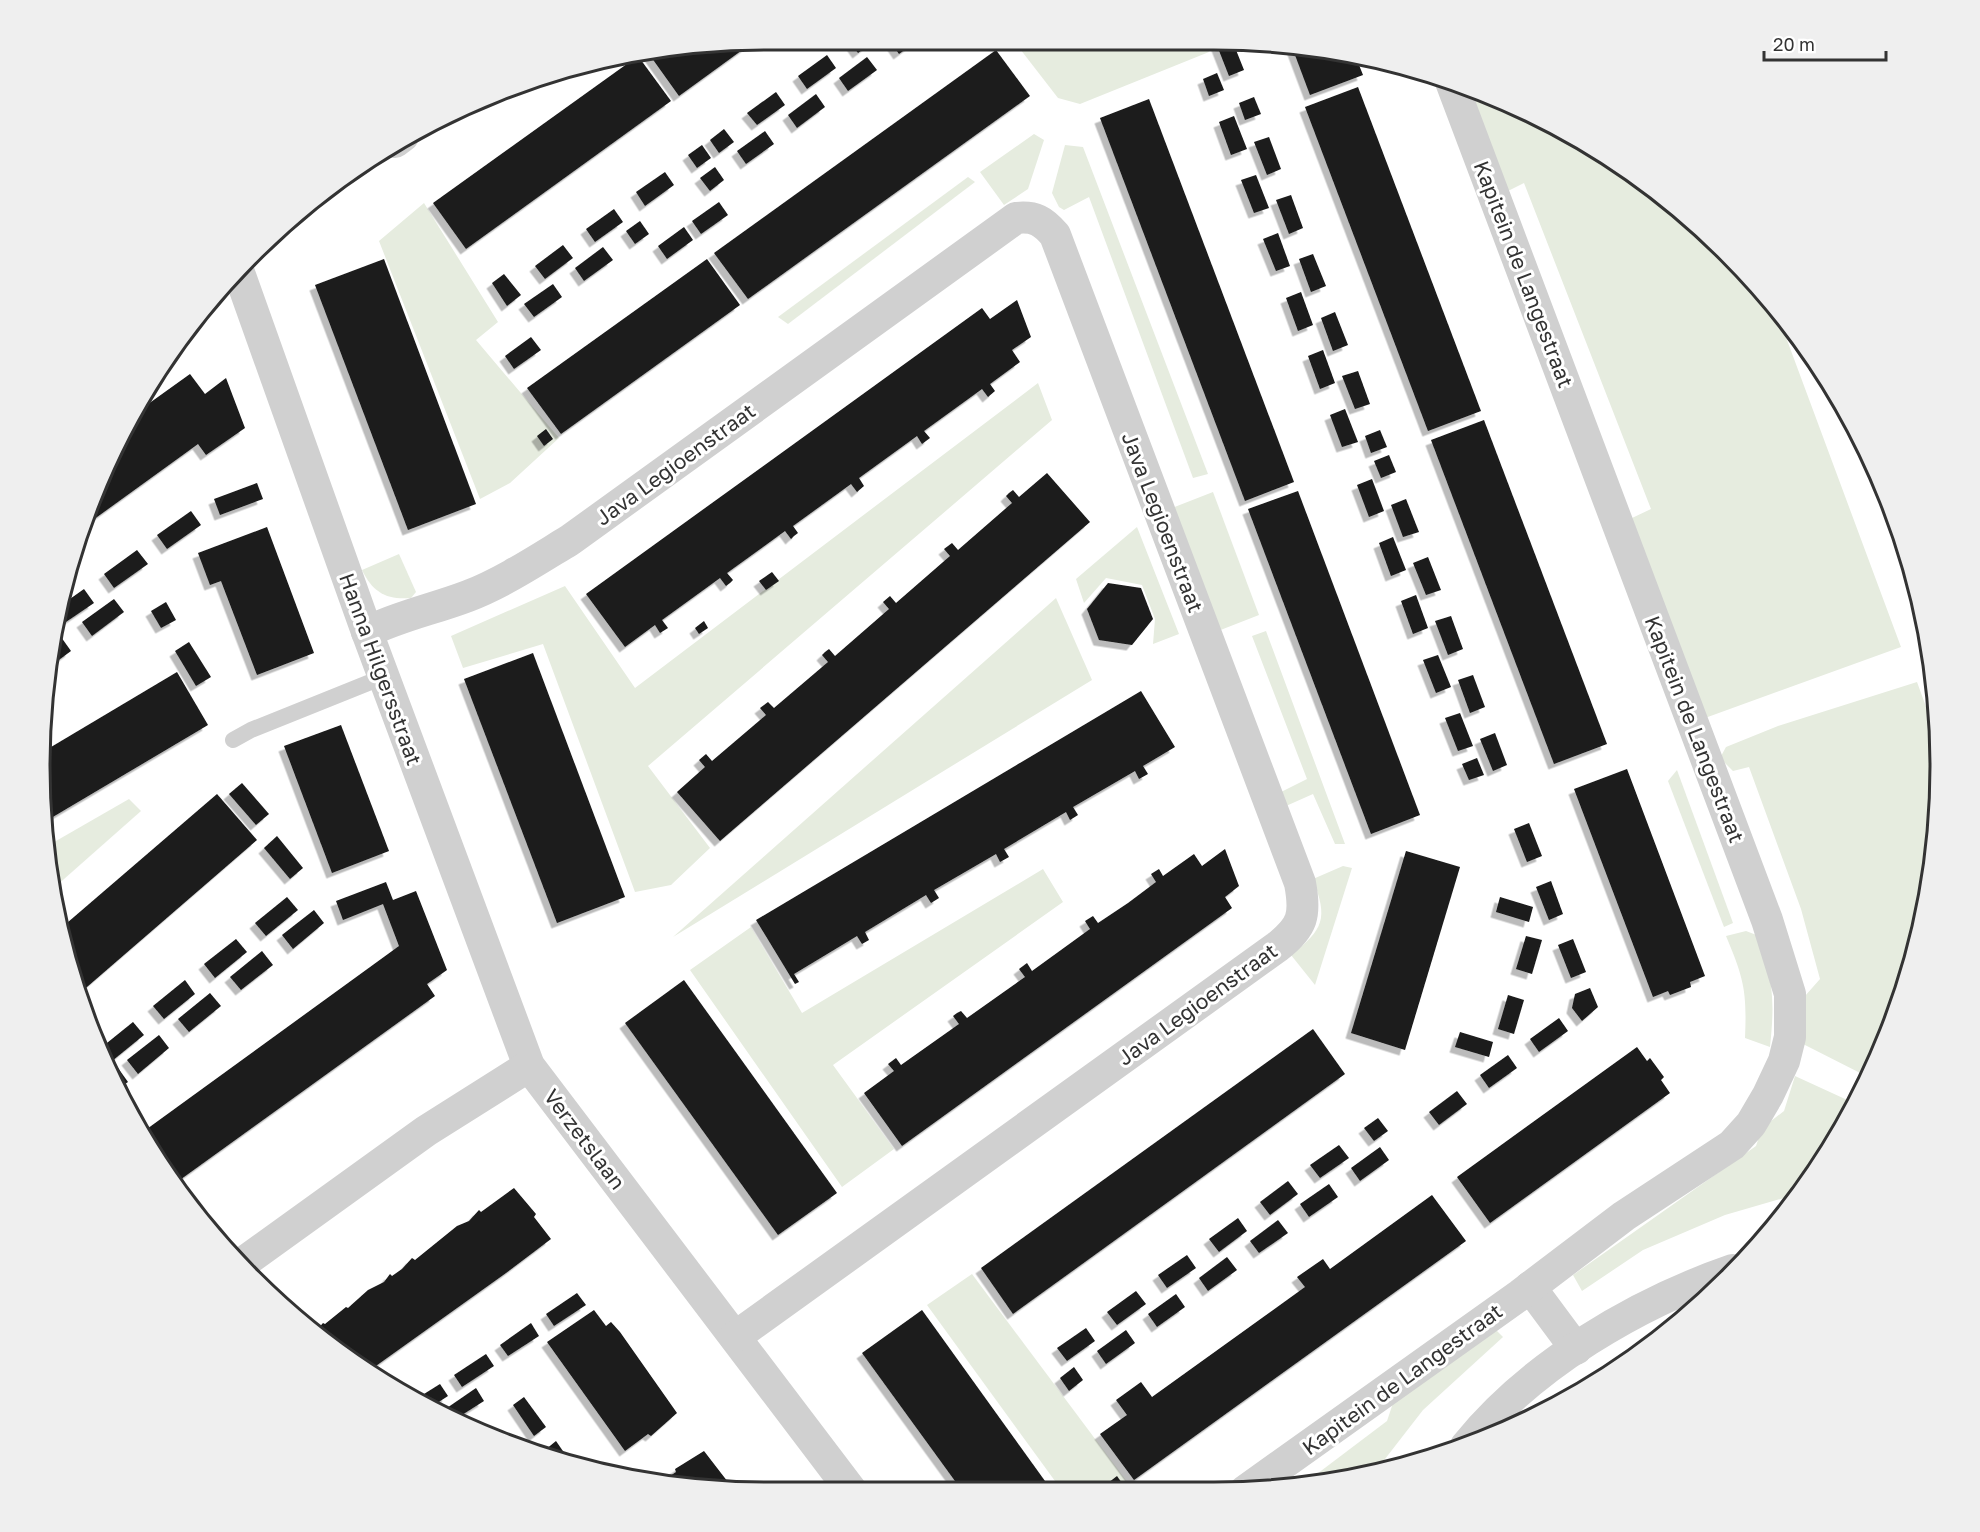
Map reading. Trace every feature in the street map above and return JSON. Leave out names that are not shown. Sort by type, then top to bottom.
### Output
[{"type":"street","name":"Kapitein de Langestraat","points":[[1259,1481],[1530,1287],[1624,1216],[1732,1145],[1751,1124],[1784,1060],[1790,1037],[1790,994],[1767,920],[1455,92]]},
{"type":"street","name":"Java Legioenstraat","points":[[367,632],[395,618],[468,596],[508,577],[570,540],[1016,218],[1030,216],[1043,222],[1055,235],[1300,883],[1304,904],[1302,919],[1294,934],[735,1337]]},
{"type":"street","name":"Hanna Hilgersstraat","points":[[241,279],[383,678],[529,1066]]},
{"type":"street","points":[[247,1260],[426,1131],[529,1066]]},
{"type":"street","name":"Verzetslaan","points":[[529,1066],[845,1482]]},
{"type":"street","points":[[1480,1431],[1539,1376],[1576,1349],[1642,1307],[1682,1288],[1719,1275]]},
{"type":"street","points":[[1530,1287],[1576,1349]]},
{"type":"lane","points":[[233,740],[251,730],[383,678]]},
{"type":"shaded area","points":[[1021,50],[1208,50],[1209,52],[1080,104],[1058,98]]},
{"type":"shaded area","points":[[1473,99],[1531,123],[1612,170],[1686,227],[1721,259],[1753,294],[1785,334],[1901,647],[1705,718],[1632,518],[1651,509],[1524,183],[1508,191]]},
{"type":"shaded area","points":[[1034,134],[1044,140],[1028,189],[1004,205],[980,172]]},
{"type":"shaded area","points":[[1065,145],[1083,147],[1208,474],[1193,478],[1089,197],[1064,210],[1059,207],[1052,193]]},
{"type":"shaded area","points":[[968,177],[975,182],[788,324],[778,317]]},
{"type":"shaded area","points":[[424,203],[498,322],[476,340],[559,438],[510,483],[480,499],[379,241]]},
{"type":"shaded area","points":[[1038,383],[1052,420],[648,766],[710,848],[671,885],[635,892],[543,644],[463,668],[451,636],[565,586],[635,688]]},
{"type":"shaded area","points":[[1213,492],[1259,615],[1218,631],[1172,508]]},
{"type":"shaded area","points":[[1137,527],[1179,634],[1153,644],[1155,619],[1142,585],[1106,578],[1084,603],[1076,579]]},
{"type":"shaded area","points":[[399,554],[416,592],[411,598],[395,598],[382,593],[371,584],[362,570]]},
{"type":"shaded area","points":[[1056,598],[1092,680],[673,937]]},
{"type":"shaded area","points":[[1266,631],[1345,844],[1335,844],[1313,794],[1286,806],[1281,792],[1307,779],[1252,636]]},
{"type":"shaded area","points":[[1917,682],[1928,713],[1929,813],[1917,906],[1892,996],[1861,1074],[1803,1044],[1805,996],[1820,979],[1801,909],[1749,767],[1733,771],[1720,758],[1726,747],[1778,726]]},
{"type":"shaded area","points":[[1677,770],[1733,923],[1724,927],[1668,781]]},
{"type":"shaded area","points":[[129,799],[141,811],[60,883],[54,842]]},
{"type":"shaded area","points":[[1343,866],[1352,868],[1315,985],[1291,955],[1310,938],[1320,922],[1321,904],[1313,879]]},
{"type":"shaded area","points":[[1043,869],[1063,902],[833,1065],[894,1149],[842,1187],[690,970],[751,927],[802,1013]]},
{"type":"shaded area","points":[[1746,931],[1759,936],[1767,966],[1772,991],[1770,1047],[1745,1038],[1745,996],[1737,963],[1726,936]]},
{"type":"shaded area","points":[[1795,1076],[1848,1100],[1810,1164],[1785,1198],[1725,1215],[1643,1250],[1582,1291],[1573,1275],[1756,1146],[1762,1128],[1784,1111]]},
{"type":"shaded area","points":[[972,1274],[1127,1482],[1056,1482],[927,1305]]},
{"type":"shaded area","points":[[1495,1329],[1503,1337],[1423,1410],[1383,1462],[1316,1475],[1387,1421],[1393,1403]]},
{"type":"building","points":[[996,50],[1030,96],[748,299],[714,253]]},
{"type":"building","points":[[1219,50],[1236,50],[1244,70],[1229,76]]},
{"type":"building","points":[[742,51],[679,96],[653,59]]},
{"type":"building","points":[[827,55],[836,68],[807,89],[798,76]]},
{"type":"building","points":[[1295,55],[1359,64],[1363,75],[1310,95]]},
{"type":"building","points":[[867,57],[877,70],[848,91],[839,78]]},
{"type":"building","points":[[641,61],[671,101],[466,249],[433,203],[629,63]]},
{"type":"building","points":[[1217,73],[1224,90],[1209,96],[1203,79]]},
{"type":"building","points":[[1358,87],[1481,411],[1428,431],[1305,107]]},
{"type":"building","points":[[776,92],[785,105],[757,125],[747,113]]},
{"type":"building","points":[[816,94],[825,107],[797,128],[788,115]]},
{"type":"building","points":[[1254,97],[1261,114],[1245,120],[1239,103]]},
{"type":"building","points":[[1149,99],[1294,482],[1245,501],[1100,118]]},
{"type":"building","points":[[1234,116],[1247,149],[1231,155],[1219,122]]},
{"type":"building","points":[[724,129],[734,142],[719,153],[710,140]]},
{"type":"building","points":[[765,131],[774,144],[746,164],[737,151]]},
{"type":"building","points":[[1269,137],[1281,169],[1267,175],[1254,142]]},
{"type":"building","points":[[702,145],[711,158],[697,168],[688,155]]},
{"type":"building","points":[[715,167],[724,180],[710,191],[700,178]]},
{"type":"building","points":[[665,172],[674,185],[645,206],[636,192]]},
{"type":"building","points":[[1256,175],[1269,208],[1254,213],[1241,180]]},
{"type":"building","points":[[1291,195],[1303,228],[1289,234],[1276,200]]},
{"type":"building","points":[[719,202],[728,215],[701,234],[692,221]]},
{"type":"building","points":[[614,209],[623,222],[595,242],[586,229]]},
{"type":"building","points":[[640,221],[649,234],[635,244],[626,231]]},
{"type":"building","points":[[684,227],[693,240],[667,259],[658,246]]},
{"type":"building","points":[[1278,233],[1290,266],[1276,271],[1263,239]]},
{"type":"building","points":[[563,245],[573,258],[545,279],[535,266]]},
{"type":"building","points":[[603,247],[613,260],[584,281],[575,268]]},
{"type":"building","points":[[1313,254],[1326,286],[1311,292],[1299,259]]},
{"type":"building","points":[[384,259],[476,504],[408,530],[315,285]]},
{"type":"building","points":[[707,259],[740,305],[561,434],[527,388]]},
{"type":"building","points":[[504,274],[521,295],[507,306],[492,283]]},
{"type":"building","points":[[553,284],[562,297],[534,317],[524,304]]},
{"type":"building","points":[[1301,292],[1313,325],[1298,331],[1286,298]]},
{"type":"building","points":[[1017,300],[1031,337],[1012,350],[1020,362],[990,384],[995,391],[988,397],[982,389],[924,431],[930,438],[922,444],[917,436],[859,478],[864,486],[857,492],[851,484],[793,526],[798,533],[791,539],[785,531],[727,573],[733,580],[726,586],[720,578],[662,620],[668,628],[660,633],[655,625],[625,647],[586,594],[982,308],[990,319]]},
{"type":"building","points":[[1335,312],[1348,345],[1333,351],[1321,318]]},
{"type":"building","points":[[531,337],[541,350],[514,369],[505,356]]},
{"type":"building","points":[[1323,350],[1335,383],[1320,389],[1308,356]]},
{"type":"building","points":[[1358,371],[1370,404],[1355,409],[1342,376]]},
{"type":"building","points":[[190,374],[205,394],[226,378],[245,428],[206,455],[198,444],[94,519],[123,449],[147,405]]},
{"type":"building","points":[[1345,409],[1358,442],[1342,447],[1330,415]]},
{"type":"building","points":[[1484,420],[1607,744],[1554,764],[1431,440]]},
{"type":"building","points":[[546,429],[553,439],[544,446],[537,436]]},
{"type":"building","points":[[1380,430],[1387,447],[1371,453],[1365,436]]},
{"type":"building","points":[[1389,455],[1396,472],[1381,478],[1374,461]]},
{"type":"building","points":[[1047,473],[1090,522],[720,841],[677,792],[705,767],[699,760],[706,754],[712,761],[766,715],[760,708],[768,702],[774,708],[828,662],[822,655],[825,652],[829,649],[835,656],[889,609],[883,602],[890,596],[896,603],[950,556],[944,549],[952,543],[958,550],[1012,503],[1006,496],[1009,493],[1013,490],[1019,497]]},
{"type":"building","points":[[1372,479],[1384,511],[1369,517],[1357,485]]},
{"type":"building","points":[[257,483],[263,499],[220,515],[214,499]]},
{"type":"building","points":[[1298,491],[1420,815],[1371,834],[1248,509]]},
{"type":"building","points":[[1406,499],[1419,532],[1403,537],[1391,505]]},
{"type":"building","points":[[191,511],[201,525],[167,549],[157,535]]},
{"type":"building","points":[[267,527],[314,653],[257,675],[221,581],[210,585],[198,553]]},
{"type":"building","points":[[1393,537],[1406,570],[1391,576],[1379,543]]},
{"type":"building","points":[[137,550],[148,564],[114,588],[104,574]]},
{"type":"building","points":[[1428,557],[1441,590],[1426,595],[1413,563]]},
{"type":"building","points":[[772,572],[779,581],[766,590],[759,581]]},
{"type":"building","points":[[1108,583],[1141,588],[1153,619],[1132,645],[1099,640],[1087,609]]},
{"type":"building","points":[[84,589],[94,603],[64,624],[70,599]]},
{"type":"building","points":[[1416,595],[1428,628],[1413,634],[1401,601]]},
{"type":"building","points":[[114,599],[124,612],[92,636],[82,622]]},
{"type":"building","points":[[166,602],[176,620],[161,628],[151,611]]},
{"type":"building","points":[[1451,616],[1463,649],[1448,655],[1435,621]]},
{"type":"building","points":[[704,621],[708,628],[699,634],[695,628]]},
{"type":"building","points":[[61,637],[71,651],[58,661]]},
{"type":"building","points":[[189,642],[211,677],[196,686],[175,651]]},
{"type":"building","points":[[533,653],[625,897],[557,923],[464,679]]},
{"type":"building","points":[[1438,655],[1451,687],[1436,693],[1423,660]]},
{"type":"building","points":[[177,672],[208,725],[52,818],[50,747]]},
{"type":"building","points":[[1473,675],[1485,707],[1470,713],[1458,680]]},
{"type":"building","points":[[1141,691],[1175,747],[1143,766],[1148,774],[1139,779],[1135,771],[1073,807],[1078,815],[1070,820],[1066,812],[1004,849],[1009,857],[1000,862],[996,854],[934,890],[939,898],[931,903],[926,895],[865,932],[869,940],[862,944],[857,936],[794,974],[799,982],[795,984],[756,920]]},
{"type":"building","points":[[1460,713],[1473,746],[1458,751],[1445,718]]},
{"type":"building","points":[[341,725],[389,851],[332,873],[284,746]]},
{"type":"building","points":[[1495,733],[1507,765],[1493,771],[1480,739]]},
{"type":"building","points":[[1477,758],[1484,775],[1469,780],[1462,764]]},
{"type":"building","points":[[1627,769],[1705,976],[1690,982],[1691,987],[1670,995],[1668,991],[1653,997],[1574,789]]},
{"type":"building","points":[[242,783],[269,814],[256,825],[229,794]]},
{"type":"building","points":[[217,794],[257,840],[86,988],[67,923]]},
{"type":"building","points":[[1529,823],[1542,856],[1527,862],[1514,829]]},
{"type":"building","points":[[277,836],[303,868],[290,879],[264,848]]},
{"type":"building","points":[[1225,849],[1239,886],[1225,897],[1232,908],[902,1146],[864,1093],[894,1071],[888,1064],[896,1058],[901,1065],[959,1024],[953,1016],[957,1013],[961,1011],[967,1018],[1025,977],[1019,969],[1027,963],[1032,971],[1090,929],[1085,921],[1093,916],[1098,923],[1128,903],[1156,882],[1151,874],[1159,869],[1163,876],[1194,854],[1202,866]]},
{"type":"building","points":[[1406,851],[1460,867],[1405,1050],[1351,1033]]},
{"type":"building","points":[[1551,881],[1563,914],[1549,920],[1536,887]]},
{"type":"building","points":[[386,882],[393,900],[416,891],[447,970],[427,984],[435,996],[181,1179],[148,1128],[399,946],[383,904],[343,920],[336,901]]},
{"type":"building","points":[[287,897],[298,910],[266,936],[255,923]]},
{"type":"building","points":[[1500,897],[1533,907],[1529,922],[1496,912]]},
{"type":"building","points":[[314,910],[324,923],[293,949],[282,935]]},
{"type":"building","points":[[1526,936],[1542,940],[1532,974],[1516,969]]},
{"type":"building","points":[[236,939],[247,952],[215,978],[204,964]]},
{"type":"building","points":[[1573,939],[1586,972],[1571,978],[1558,945]]},
{"type":"building","points":[[262,951],[273,965],[241,990],[230,977]]},
{"type":"building","points":[[185,980],[195,994],[164,1019],[153,1006]]},
{"type":"building","points":[[684,980],[837,1193],[778,1235],[625,1023]]},
{"type":"building","points":[[1590,988],[1598,1007],[1582,1021],[1572,1008],[1575,994]]},
{"type":"building","points":[[210,993],[221,1006],[189,1032],[178,1019]]},
{"type":"building","points":[[1508,995],[1524,1000],[1514,1034],[1498,1029]]},
{"type":"building","points":[[1559,1018],[1568,1031],[1539,1052],[1530,1039]]},
{"type":"building","points":[[133,1022],[144,1035],[113,1060],[106,1044]]},
{"type":"building","points":[[1313,1029],[1345,1074],[1013,1314],[981,1268]]},
{"type":"building","points":[[1460,1032],[1493,1042],[1489,1057],[1455,1047]]},
{"type":"building","points":[[159,1035],[169,1048],[138,1074],[127,1060]]},
{"type":"building","points":[[1637,1047],[1647,1061],[1650,1058],[1664,1077],[1661,1080],[1670,1093],[1490,1223],[1457,1177]]},
{"type":"building","points":[[1508,1055],[1517,1068],[1489,1088],[1480,1075]]},
{"type":"building","points":[[117,1069],[128,1082],[124,1085],[123,1083]]},
{"type":"building","points":[[1457,1091],[1467,1104],[1439,1125],[1429,1112]]},
{"type":"building","points":[[1378,1118],[1388,1131],[1374,1141],[1364,1128]]},
{"type":"building","points":[[1339,1145],[1349,1158],[1320,1178],[1310,1165]]},
{"type":"building","points":[[1380,1147],[1389,1160],[1360,1181],[1351,1168]]},
{"type":"building","points":[[1288,1181],[1298,1194],[1270,1215],[1260,1202]]},
{"type":"building","points":[[1329,1184],[1338,1197],[1309,1217],[1300,1204]]},
{"type":"building","points":[[514,1188],[536,1214],[534,1217],[551,1239],[375,1366],[320,1326],[346,1307],[348,1308],[368,1290],[384,1282],[390,1274],[392,1276],[402,1269],[412,1258],[415,1260],[457,1226],[469,1221],[479,1210],[481,1212]]},
{"type":"building","points":[[1432,1195],[1466,1241],[1134,1480],[1100,1434],[1127,1415],[1116,1400],[1141,1382],[1152,1397],[1305,1287],[1297,1277],[1323,1259],[1330,1269]]},
{"type":"building","points":[[1238,1218],[1247,1231],[1219,1252],[1209,1239]]},
{"type":"building","points":[[1278,1220],[1288,1233],[1259,1253],[1250,1241]]},
{"type":"building","points":[[1187,1255],[1196,1268],[1167,1288],[1158,1275]]},
{"type":"building","points":[[1227,1257],[1237,1270],[1208,1291],[1199,1278]]},
{"type":"building","points":[[1136,1291],[1146,1304],[1117,1325],[1107,1312]]},
{"type":"building","points":[[577,1293],[586,1305],[554,1326],[546,1314]]},
{"type":"building","points":[[1176,1294],[1185,1307],[1157,1327],[1148,1314]]},
{"type":"building","points":[[594,1310],[606,1326],[611,1322],[620,1332],[677,1413],[651,1436],[648,1434],[625,1451],[547,1342]]},
{"type":"building","points":[[922,1310],[1046,1482],[956,1482],[862,1353]]},
{"type":"building","points":[[531,1323],[539,1336],[508,1356],[500,1345]]},
{"type":"building","points":[[1086,1328],[1095,1341],[1067,1361],[1057,1348]]},
{"type":"building","points":[[1126,1330],[1135,1343],[1106,1364],[1097,1351]]},
{"type":"building","points":[[486,1354],[494,1366],[462,1387],[454,1375]]},
{"type":"building","points":[[1074,1367],[1083,1380],[1069,1391],[1060,1378]]},
{"type":"building","points":[[440,1384],[448,1396],[437,1403],[423,1395]]},
{"type":"building","points":[[476,1388],[484,1401],[462,1415],[447,1408]]},
{"type":"building","points":[[524,1397],[546,1427],[534,1436],[513,1405]]},
{"type":"building","points":[[556,1441],[564,1453],[548,1448]]},
{"type":"building","points":[[704,1451],[727,1481],[671,1476],[676,1472],[675,1469]]},
{"type":"building","points":[[1117,1476],[1121,1482],[1109,1482]]}]
